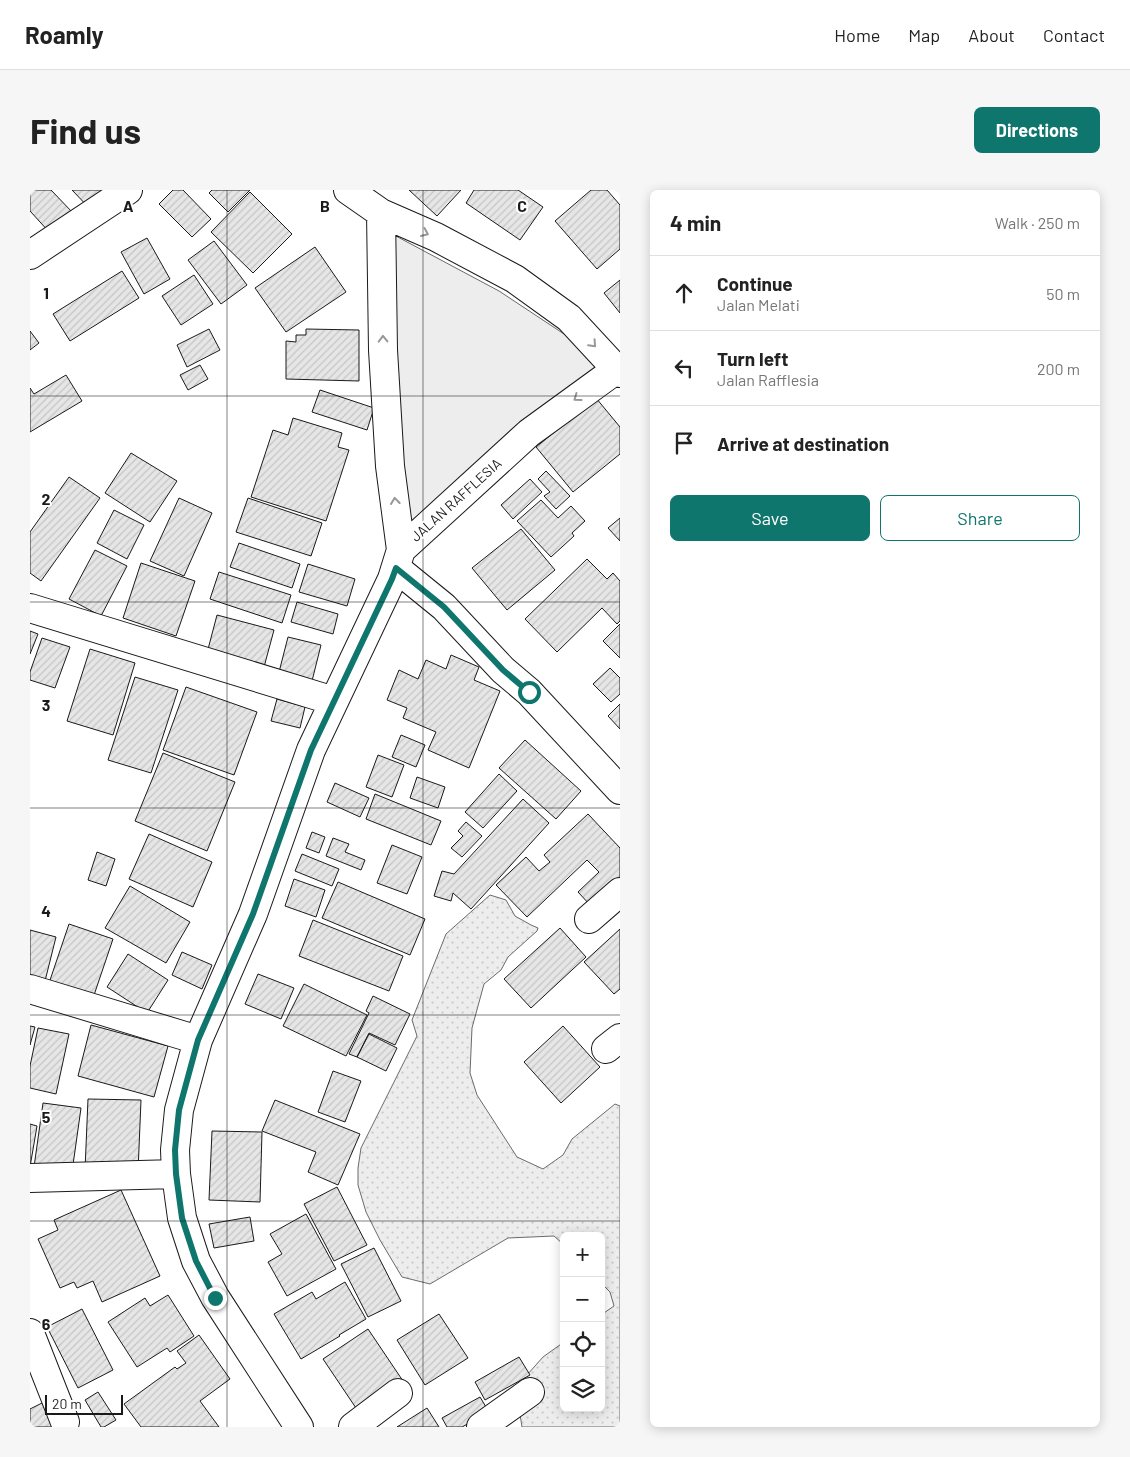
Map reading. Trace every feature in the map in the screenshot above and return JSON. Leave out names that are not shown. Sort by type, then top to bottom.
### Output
[{"type":"street","points":[[30,255],[128,190]]},
{"type":"street","name":"JALAN RAFFLESIA","points":[[299,1427],[215,1298],[196,1261],[182,1218],[175,1150],[179,1110],[198,1040],[253,914],[311,750],[392,579],[398,559],[529,433],[618,371],[569,318],[515,279],[436,237],[381,213],[348,190]]},
{"type":"street","points":[[381,213],[385,379],[398,559],[503,670],[529,692],[620,790]]},
{"type":"street","points":[[30,608],[334,701]]},
{"type":"street","points":[[589,920],[620,892]]},
{"type":"street","points":[[30,989],[198,1040]]},
{"type":"street","points":[[30,1178],[176,1174]]},
{"type":"street","points":[[30,1333],[65,1422]]},
{"type":"street","points":[[481,1427],[530,1392]]},
{"type":"street","points":[[353,1427],[398,1393]]},
{"type":"shaded area","points":[[394,235],[499,291],[617,369],[401,559]]},
{"type":"shaded area","points":[[490,895],[506,900],[515,916],[538,928],[508,957],[501,970],[484,984],[472,1028],[470,1073],[477,1095],[517,1157],[543,1169],[563,1155],[572,1139],[615,1104],[620,1106],[620,1427],[522,1427],[519,1408],[519,1384],[543,1357],[560,1345],[560,1412],[605,1412],[605,1312],[614,1306],[610,1292],[605,1287],[605,1232],[560,1232],[560,1241],[554,1236],[508,1238],[430,1284],[402,1277],[366,1212],[358,1185],[361,1148],[417,1036],[412,1020],[446,934]]},
{"type":"building","points":[[30,190],[51,190],[73,213],[51,234],[30,211]]},
{"type":"building","points":[[72,190],[114,190],[92,211]]},
{"type":"building","points":[[173,190],[183,190],[211,219],[192,237],[159,204]]},
{"type":"building","points":[[212,190],[250,190],[228,212],[209,193]]},
{"type":"building","points":[[409,190],[461,190],[437,216]]},
{"type":"building","points":[[474,190],[518,190],[543,207],[520,240],[466,203]]},
{"type":"building","points":[[591,190],[607,190],[620,205],[620,249],[597,269],[555,221]]},
{"type":"building","points":[[250,192],[292,234],[253,273],[211,232]]},
{"type":"building","points":[[147,238],[170,279],[144,294],[121,252]]},
{"type":"building","points":[[214,241],[247,285],[221,304],[188,260]]},
{"type":"building","points":[[315,247],[346,292],[286,332],[255,288]]},
{"type":"building","points":[[122,271],[139,298],[70,341],[53,314]]},
{"type":"building","points":[[194,275],[213,304],[181,325],[162,296]]},
{"type":"building","points":[[620,280],[620,313],[604,293]]},
{"type":"building","points":[[209,329],[220,350],[187,367],[177,345]]},
{"type":"building","points":[[306,329],[359,330],[359,381],[286,379],[286,341],[296,342],[296,335],[306,335]]},
{"type":"building","points":[[30,331],[39,343],[30,350]]},
{"type":"building","points":[[200,365],[208,379],[188,390],[180,375]]},
{"type":"building","points":[[66,375],[82,401],[30,432],[30,388],[34,394]]},
{"type":"building","points":[[320,390],[374,408],[367,430],[312,412]]},
{"type":"building","points":[[596,398],[620,427],[620,454],[573,492],[536,447]]},
{"type":"building","points":[[293,418],[342,433],[338,447],[349,450],[326,521],[251,497],[273,430],[288,435]]},
{"type":"building","points":[[131,453],[177,481],[150,522],[105,493]]},
{"type":"building","points":[[546,471],[570,496],[556,509],[544,496],[550,492],[538,479]]},
{"type":"building","points":[[69,477],[100,498],[41,581],[30,573],[30,532]]},
{"type":"building","points":[[530,479],[542,492],[513,519],[501,505]]},
{"type":"building","points":[[179,498],[212,513],[184,576],[150,561]]},
{"type":"building","points":[[248,498],[322,523],[311,556],[236,532]]},
{"type":"building","points":[[541,500],[558,518],[571,506],[585,521],[572,533],[574,536],[551,557],[517,521]]},
{"type":"building","points":[[114,510],[144,525],[127,559],[97,543]]},
{"type":"building","points":[[620,518],[620,541],[608,528]]},
{"type":"building","points":[[521,529],[555,570],[507,610],[472,568]]},
{"type":"building","points":[[239,543],[300,564],[292,588],[230,567]]},
{"type":"building","points":[[95,550],[127,566],[101,616],[69,599]]},
{"type":"building","points":[[587,559],[607,579],[613,573],[620,581],[620,621],[617,624],[602,608],[557,652],[525,619]]},
{"type":"building","points":[[141,563],[195,581],[176,636],[123,618]]},
{"type":"building","points":[[308,564],[355,579],[347,606],[299,592]]},
{"type":"building","points":[[219,572],[291,595],[282,623],[210,599]]},
{"type":"building","points":[[297,602],[338,614],[333,634],[291,622]]},
{"type":"building","points":[[217,615],[274,630],[264,667],[207,653]]},
{"type":"building","points":[[620,624],[620,658],[603,641]]},
{"type":"building","points":[[30,631],[38,634],[30,654]]},
{"type":"building","points":[[288,637],[321,645],[311,685],[278,676]]},
{"type":"building","points":[[42,638],[70,647],[55,688],[30,680],[30,672]]},
{"type":"building","points":[[90,649],[135,663],[113,735],[67,721]]},
{"type":"building","points":[[451,655],[479,667],[474,680],[500,691],[469,768],[428,750],[436,732],[403,718],[407,708],[387,700],[399,670],[418,679],[426,660],[446,669]]},
{"type":"building","points":[[610,668],[620,678],[620,694],[611,702],[593,684]]},
{"type":"building","points":[[135,677],[178,690],[151,773],[108,760]]},
{"type":"building","points":[[186,687],[257,712],[234,775],[163,750]]},
{"type":"building","points":[[277,699],[305,707],[300,728],[271,721]]},
{"type":"building","points":[[620,704],[620,729],[608,716]]},
{"type":"building","points":[[401,735],[425,745],[416,767],[392,757]]},
{"type":"building","points":[[525,740],[581,791],[556,819],[499,768]]},
{"type":"building","points":[[163,753],[235,782],[207,851],[135,821]]},
{"type":"building","points":[[378,755],[404,765],[392,797],[366,787]]},
{"type":"building","points":[[499,774],[517,791],[483,828],[465,812]]},
{"type":"building","points":[[417,777],[445,787],[438,808],[410,798]]},
{"type":"building","points":[[335,783],[369,798],[360,817],[327,802]]},
{"type":"building","points":[[375,794],[441,821],[431,845],[366,819]]},
{"type":"building","points":[[523,799],[549,823],[471,909],[453,893],[451,901],[434,896],[442,871],[454,874]]},
{"type":"building","points":[[588,814],[620,848],[620,879],[591,906],[578,892],[599,872],[587,860],[527,917],[496,885],[526,857],[539,871],[550,862],[544,855]]},
{"type":"building","points":[[466,822],[482,836],[462,857],[451,848],[463,836],[458,831]]},
{"type":"building","points":[[312,832],[325,837],[319,853],[306,848]]},
{"type":"building","points":[[149,834],[212,862],[193,907],[129,879]]},
{"type":"building","points":[[333,838],[349,844],[345,852],[365,860],[361,870],[326,856]]},
{"type":"building","points":[[392,845],[422,857],[407,894],[377,883]]},
{"type":"building","points":[[97,852],[115,859],[106,886],[88,880]]},
{"type":"building","points":[[302,854],[339,869],[332,886],[295,871]]},
{"type":"building","points":[[294,879],[325,890],[316,917],[285,906]]},
{"type":"building","points":[[338,882],[425,919],[410,955],[322,918]]},
{"type":"building","points":[[130,886],[190,922],[166,963],[105,928]]},
{"type":"building","points":[[313,920],[403,956],[389,991],[299,956]]},
{"type":"building","points":[[69,924],[113,939],[91,1004],[47,989]]},
{"type":"building","points":[[560,928],[586,957],[531,1008],[504,979]]},
{"type":"building","points":[[620,929],[620,989],[614,994],[584,962]]},
{"type":"building","points":[[30,930],[56,937],[44,985],[30,982]]},
{"type":"building","points":[[182,952],[212,965],[202,989],[172,975]]},
{"type":"building","points":[[128,954],[168,980],[147,1013],[107,987]]},
{"type":"building","points":[[258,974],[294,988],[281,1019],[245,1004]]},
{"type":"building","points":[[304,984],[367,1015],[346,1056],[283,1026]]},
{"type":"building","points":[[373,996],[410,1014],[395,1045],[369,1033],[357,1057],[349,1054],[369,1013],[366,1011]]},
{"type":"building","points":[[91,1025],[168,1046],[154,1097],[78,1076]]},
{"type":"building","points":[[30,1026],[35,1027],[30,1045]]},
{"type":"building","points":[[563,1026],[600,1067],[561,1103],[524,1062]]},
{"type":"building","points":[[38,1028],[69,1034],[56,1094],[30,1088],[30,1066]]},
{"type":"building","points":[[369,1034],[397,1048],[386,1071],[357,1057]]},
{"type":"building","points":[[333,1071],[361,1081],[345,1122],[318,1112]]},
{"type":"building","points":[[88,1099],[141,1100],[138,1172],[85,1170]]},
{"type":"building","points":[[275,1100],[360,1134],[338,1185],[308,1172],[316,1152],[262,1131]]},
{"type":"building","points":[[43,1103],[81,1108],[72,1172],[34,1167]]},
{"type":"building","points":[[30,1124],[37,1126],[30,1167]]},
{"type":"building","points":[[212,1131],[262,1132],[260,1202],[209,1200]]},
{"type":"building","points":[[337,1187],[367,1245],[334,1261],[304,1204]]},
{"type":"building","points":[[121,1190],[160,1276],[102,1302],[93,1281],[77,1288],[74,1282],[60,1288],[38,1239],[58,1230],[54,1220]]},
{"type":"building","points":[[306,1214],[336,1269],[287,1296],[268,1262],[282,1254],[270,1234]]},
{"type":"building","points":[[250,1217],[254,1241],[214,1248],[209,1224]]},
{"type":"building","points":[[374,1248],[401,1301],[368,1317],[341,1264]]},
{"type":"building","points":[[345,1282],[366,1319],[301,1359],[274,1314],[312,1292],[316,1299]]},
{"type":"building","points":[[168,1295],[194,1336],[170,1352],[167,1348],[137,1367],[108,1322],[145,1298],[150,1306]]},
{"type":"building","points":[[82,1309],[113,1370],[78,1388],[47,1327]]},
{"type":"building","points":[[439,1314],[468,1358],[425,1385],[397,1340]]},
{"type":"building","points":[[368,1329],[403,1381],[358,1411],[323,1359]]},
{"type":"building","points":[[199,1335],[230,1379],[200,1401],[219,1427],[141,1427],[124,1404],[175,1367],[177,1369],[186,1363],[177,1351]]},
{"type":"building","points":[[519,1357],[530,1375],[485,1400],[475,1382]]},
{"type":"building","points":[[98,1392],[116,1420],[104,1427],[101,1427],[85,1400]]},
{"type":"building","points":[[480,1397],[489,1412],[462,1427],[447,1427],[442,1418]]},
{"type":"building","points":[[42,1403],[55,1427],[30,1427],[30,1409]]},
{"type":"building","points":[[427,1408],[439,1427],[397,1427]]},
{"type":"route","points":[[215,1298],[196,1261],[182,1218],[175,1150],[179,1110],[198,1040],[253,914],[311,750],[396,568],[444,607],[503,670],[529,692]]}]
